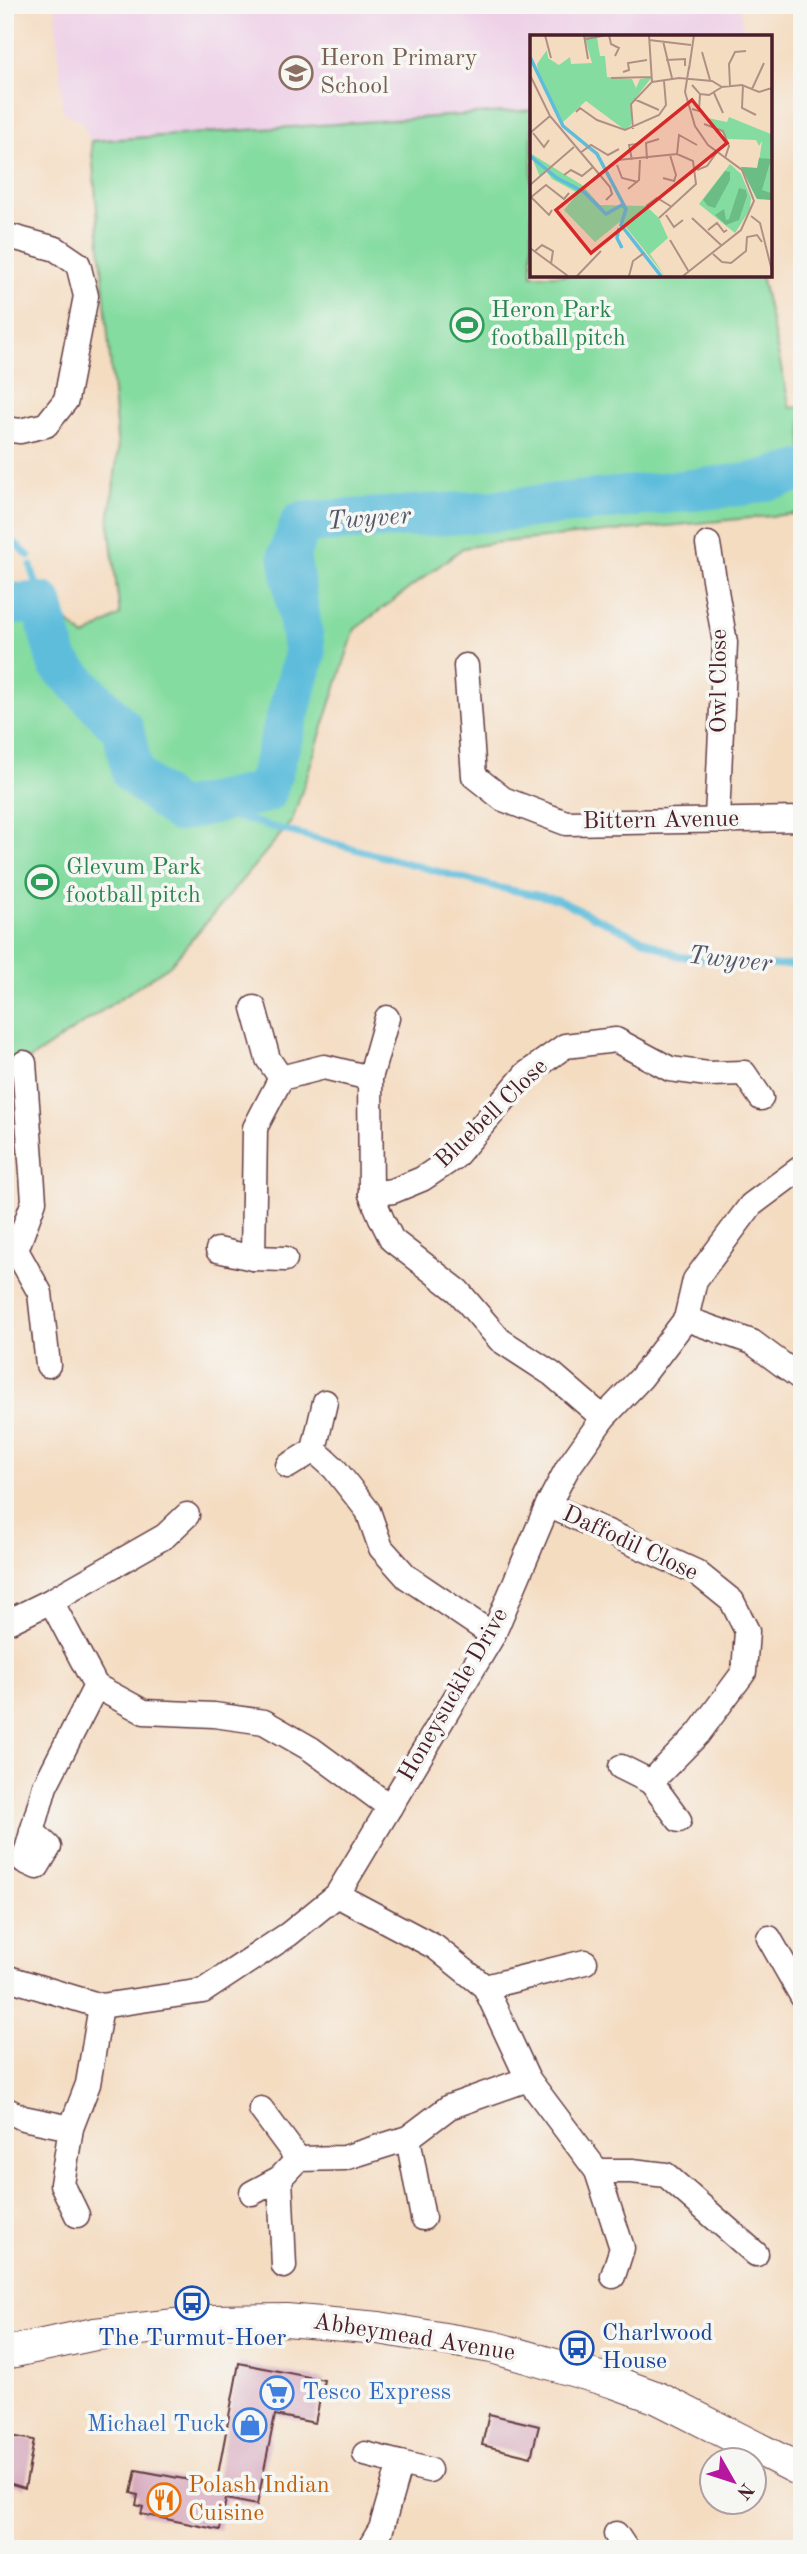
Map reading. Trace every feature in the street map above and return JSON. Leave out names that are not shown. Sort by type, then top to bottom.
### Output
[{"type":"street","points":[[5,235],[56,249],[78,264],[86,296],[66,400],[46,425],[20,431],[5,429]]},
{"type":"street","name":"Owl Close","points":[[708,544],[703,580],[724,643],[717,818]]},
{"type":"street","name":"Bittern Avenue","points":[[467,666],[474,776],[503,799],[566,823],[717,818],[802,819]]},
{"type":"street","points":[[254,1008],[268,1059],[281,1078]]},
{"type":"street","points":[[387,1018],[370,1078],[371,1194],[392,1240],[458,1291],[500,1340],[552,1374],[603,1418]]},
{"type":"street","name":"Bluebell Close","points":[[371,1194],[393,1192],[422,1179],[455,1157],[526,1074],[565,1046],[617,1040],[670,1069],[708,1074],[744,1073],[761,1098]]},
{"type":"street","points":[[24,1063],[34,1201],[10,1249],[40,1293],[48,1365]]},
{"type":"street","points":[[253,1258],[256,1128],[281,1078],[324,1067],[370,1078]]},
{"type":"street","name":"Honeysuckle Drive","points":[[5,1977],[100,2006],[203,1991],[289,1934],[337,1895],[494,1635],[548,1505],[567,1469],[603,1418],[641,1378],[686,1319],[695,1280],[743,1216],[751,1206],[802,1167]]},
{"type":"street","points":[[218,1250],[253,1258],[285,1259]]},
{"type":"street","points":[[686,1319],[752,1342],[802,1379]]},
{"type":"street","points":[[288,1466],[314,1450],[325,1402]]},
{"type":"street","points":[[314,1450],[334,1468],[368,1511],[381,1548],[407,1577],[494,1635]]},
{"type":"street","name":"Daffodil Close","points":[[548,1505],[696,1572],[732,1601],[747,1631],[744,1672],[698,1734],[651,1782]]},
{"type":"street","points":[[10,1621],[51,1601],[165,1536],[187,1515]]},
{"type":"street","points":[[51,1601],[96,1686],[144,1712],[214,1715],[264,1723],[311,1749],[390,1807]]},
{"type":"street","points":[[24,1861],[45,1786],[96,1686]]},
{"type":"street","points":[[621,1767],[651,1782],[679,1820]]},
{"type":"street","points":[[337,1895],[435,1947],[485,1987],[528,2079],[597,2171],[622,2248],[613,2276]]},
{"type":"street","points":[[769,1938],[802,1996]]},
{"type":"street","points":[[485,1987],[556,1976],[585,1962]]},
{"type":"street","points":[[77,2216],[54,2186],[71,2128],[88,2084],[100,2006]]},
{"type":"street","points":[[252,2193],[279,2178],[298,2159],[344,2158],[408,2138],[449,2107],[528,2079]]},
{"type":"street","points":[[5,2109],[23,2118],[71,2128]]},
{"type":"street","points":[[261,2109],[298,2159]]},
{"type":"street","points":[[408,2138],[423,2218]]},
{"type":"street","points":[[597,2171],[666,2175],[755,2254]]},
{"type":"street","points":[[279,2178],[284,2266]]},
{"type":"street","name":"Abbeymead Avenue","points":[[5,2353],[95,2334],[211,2321],[286,2320],[379,2328],[492,2347],[614,2382],[657,2398],[801,2470]]},
{"type":"street","points":[[365,2454],[429,2470]]},
{"type":"street","points":[[369,2549],[381,2529],[400,2463]]},
{"type":"shaded area","name":"Heron Primary School","points":[[55,5],[739,5],[745,35],[530,35],[530,110],[91,141],[82,122],[63,112]]},
{"type":"green space","points":[[530,110],[530,276],[761,276],[790,408],[802,407],[802,513],[463,548],[355,629],[292,821],[170,965],[24,1063],[5,1065],[5,599],[37,593],[84,637],[120,615],[109,524],[118,450],[91,141]]},
{"type":"building","points":[[239,2363],[324,2380],[315,2423],[275,2415],[257,2505],[226,2499],[220,2530],[141,2514],[143,2507],[136,2505],[138,2495],[131,2493],[136,2470],[216,2485]]},
{"type":"building","points":[[489,2414],[539,2426],[531,2457],[482,2445]]},
{"type":"building","points":[[5,2435],[34,2440],[25,2488],[5,2482]]},
{"type":"waterway","name":"Twyver","points":[[5,604],[42,603],[58,663],[123,729],[133,774],[178,811],[266,792],[305,654],[289,554],[301,523],[494,511],[749,484],[802,471]]},
{"type":"waterway","points":[[5,534],[29,556]]},
{"type":"waterway","points":[[31,566],[42,603]]},
{"type":"waterway","name":"Twyver","points":[[178,811],[232,816],[496,887],[556,899],[678,956],[754,966],[802,965]]},
{"type":"place","name":"Heron Primary School","points":[[296,73]]},
{"type":"place","name":"Heron Park football pitch","points":[[467,325]]},
{"type":"place","name":"Glevum Park football pitch","points":[[42,882]]},
{"type":"place","name":"The Turmut-Hoer","points":[[192,2303]]},
{"type":"place","name":"Charlwood House","points":[[577,2348]]},
{"type":"place","name":"Tesco Express","points":[[277,2393]]},
{"type":"place","name":"Michael Tuck","points":[[250,2425]]},
{"type":"place","name":"Polash Indian Cuisine","points":[[164,2500]]}]
